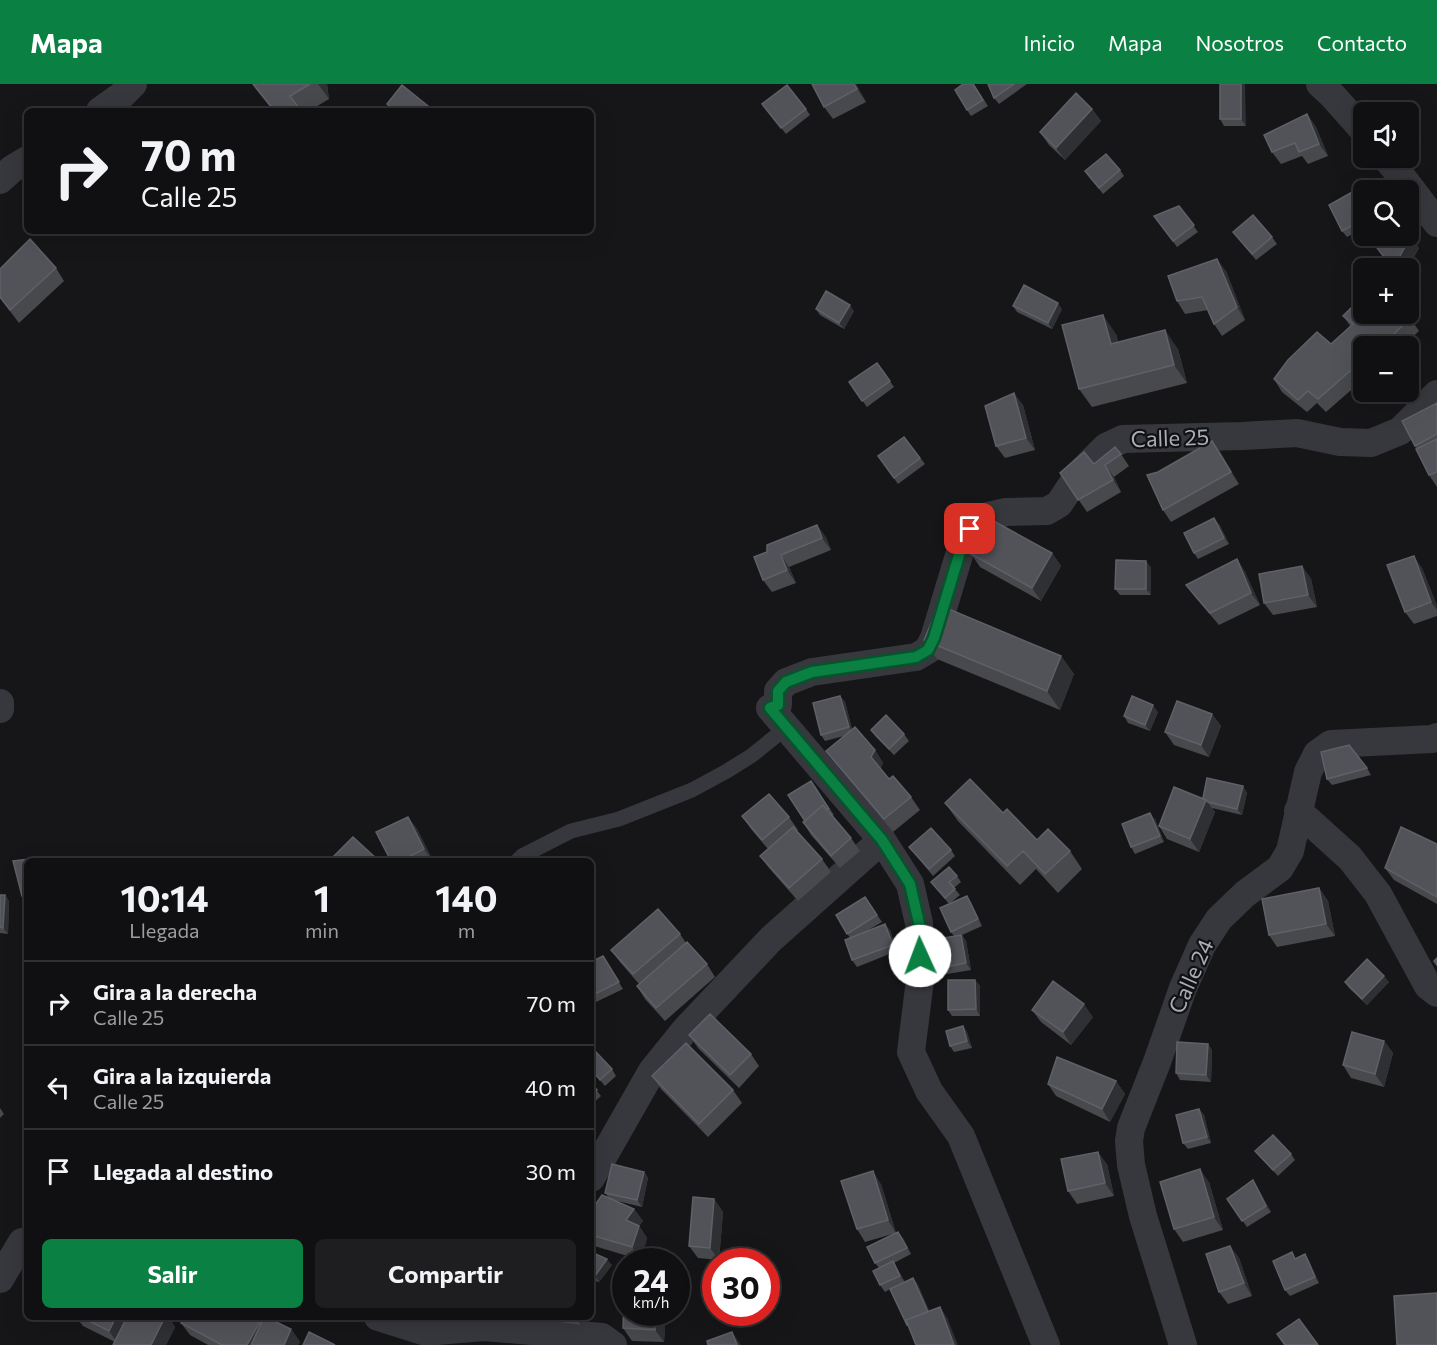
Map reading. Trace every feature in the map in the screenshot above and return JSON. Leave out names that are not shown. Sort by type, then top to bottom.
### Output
[{"type":"street","points":[[104,108],[133,84]]},
{"type":"street","points":[[1320,84],[1353,119]]},
{"type":"street","points":[[0,180],[24,162]]},
{"type":"street","points":[[1394,168],[1437,223]]},
{"type":"street","name":"Calle 25","points":[[782,717],[778,691],[786,682],[812,672],[916,657],[928,650],[934,638],[963,542],[970,529],[984,517],[1006,512],[1047,511],[1059,504],[1079,474],[1106,447],[1123,439],[1298,433],[1340,442],[1371,443],[1400,431],[1437,394]]},
{"type":"street","points":[[0,703],[0,709]]},
{"type":"street","points":[[782,717],[882,840],[910,884],[919,923],[921,972],[911,1052],[928,1091],[961,1136],[1046,1345]]},
{"type":"street","name":"Calle 24","points":[[1183,1345],[1153,1252],[1141,1206],[1131,1165],[1130,1141],[1131,1128],[1183,988],[1202,945],[1219,919],[1245,894],[1280,868],[1290,851],[1308,772],[1317,754],[1331,744],[1432,740],[1437,737]]},
{"type":"street","points":[[1298,811],[1350,858],[1378,894],[1428,986],[1437,993]]},
{"type":"street","points":[[594,1173],[652,1071],[685,1030],[771,939],[882,840]]},
{"type":"street","points":[[0,1279],[22,1242]]},
{"type":"street","points":[[388,1320],[429,1332],[494,1327],[602,1337],[613,1345]]},
{"type":"lane","points":[[520,858],[572,831],[620,819],[692,790],[751,756],[782,717]]},
{"type":"building","points":[[253,84],[310,84],[290,96],[299,108],[273,108]]},
{"type":"building","points":[[812,84],[854,84],[857,89],[824,107]]},
{"type":"building","points":[[963,84],[973,84],[983,100],[967,110],[955,90]]},
{"type":"building","points":[[988,84],[1014,84],[994,98]]},
{"type":"building","points":[[1220,84],[1241,84],[1241,119],[1220,119]]},
{"type":"building","points":[[402,85],[431,108],[391,108],[387,104]]},
{"type":"building","points":[[787,85],[806,109],[781,128],[762,104]]},
{"type":"building","points":[[1076,93],[1092,109],[1056,148],[1040,132]]},
{"type":"building","points":[[1307,114],[1319,144],[1299,152],[1295,143],[1272,152],[1264,135]]},
{"type":"building","points":[[1106,154],[1120,170],[1099,188],[1085,171]]},
{"type":"building","points":[[1353,192],[1353,225],[1342,231],[1329,205]]},
{"type":"building","points":[[1179,206],[1194,225],[1173,241],[1154,216]]},
{"type":"building","points":[[1253,215],[1272,237],[1252,254],[1233,232]]},
{"type":"building","points":[[30,239],[56,268],[10,310],[0,297],[0,269]]},
{"type":"building","points":[[1376,246],[1405,246],[1399,258],[1384,257]]},
{"type":"building","points":[[1217,259],[1237,307],[1214,324],[1202,297],[1177,301],[1168,276]]},
{"type":"building","points":[[1024,285],[1058,303],[1048,323],[1013,306]]},
{"type":"building","points":[[826,291],[850,305],[839,323],[816,309]]},
{"type":"building","points":[[1353,306],[1353,324],[1343,316]]},
{"type":"building","points":[[1103,315],[1111,344],[1165,330],[1174,365],[1079,389],[1062,325]]},
{"type":"building","points":[[1353,324],[1404,324],[1392,336],[1353,336],[1353,373],[1350,371],[1318,399],[1308,391],[1298,400],[1274,379],[1288,360],[1317,332],[1331,344]]},
{"type":"building","points":[[877,363],[890,381],[862,401],[849,382]]},
{"type":"building","points":[[1014,393],[1026,438],[996,446],[985,406]]},
{"type":"building","points":[[1437,403],[1437,434],[1415,446],[1402,421]]},
{"type":"building","points":[[904,437],[920,458],[894,478],[878,456]]},
{"type":"building","points":[[1437,439],[1437,472],[1429,475],[1416,449]]},
{"type":"building","points":[[1212,441],[1231,472],[1163,510],[1147,475],[1158,472]]},
{"type":"building","points":[[1115,447],[1121,454],[1105,465],[1113,480],[1078,500],[1060,473],[1084,452],[1094,464]]},
{"type":"building","points":[[1214,518],[1224,538],[1194,553],[1184,533]]},
{"type":"building","points":[[990,519],[1052,553],[1032,588],[971,554]]},
{"type":"building","points":[[817,525],[822,538],[781,555],[787,570],[763,580],[754,557],[767,552],[767,545]]},
{"type":"building","points":[[1414,556],[1431,602],[1405,612],[1387,565]]},
{"type":"building","points":[[1237,559],[1251,593],[1210,613],[1186,585]]},
{"type":"building","points":[[1116,560],[1146,561],[1146,589],[1115,589]]},
{"type":"building","points":[[1302,566],[1308,595],[1264,603],[1259,574]]},
{"type":"building","points":[[939,605],[1061,656],[1047,691],[924,640]]},
{"type":"building","points":[[840,696],[849,727],[821,735],[813,703]]},
{"type":"building","points":[[1132,696],[1153,705],[1145,725],[1124,716]]},
{"type":"building","points":[[1177,701],[1212,714],[1201,745],[1165,732]]},
{"type":"building","points":[[886,715],[904,734],[889,749],[871,730]]},
{"type":"building","points":[[855,727],[875,750],[871,757],[889,779],[893,776],[911,797],[884,819],[826,751]]},
{"type":"building","points":[[1349,745],[1367,768],[1327,779],[1321,752]]},
{"type":"building","points":[[1207,778],[1243,786],[1237,809],[1208,802],[1203,798]]},
{"type":"building","points":[[970,779],[1003,813],[1007,809],[1037,840],[1048,829],[1070,851],[1045,874],[1023,851],[1007,866],[945,803]]},
{"type":"building","points":[[811,781],[829,809],[827,810],[823,805],[805,821],[788,795]]},
{"type":"building","points":[[1174,787],[1206,800],[1190,839],[1159,826]]},
{"type":"building","points":[[769,794],[789,817],[762,840],[742,816]]},
{"type":"building","points":[[823,805],[851,838],[831,856],[803,822]]},
{"type":"building","points":[[1150,813],[1160,836],[1131,847],[1122,824]]},
{"type":"building","points":[[408,817],[424,849],[407,858],[389,858],[376,832]]},
{"type":"building","points":[[793,827],[822,859],[789,888],[760,856]]},
{"type":"building","points":[[1401,827],[1437,844],[1437,897],[1385,868]]},
{"type":"building","points":[[931,828],[951,850],[929,869],[909,847]]},
{"type":"building","points":[[353,837],[376,858],[332,858]]},
{"type":"building","points":[[24,860],[24,895],[22,896],[13,861]]},
{"type":"building","points":[[949,867],[957,876],[949,882],[955,889],[945,898],[931,882]]},
{"type":"building","points":[[1319,888],[1326,924],[1269,935],[1262,899]]},
{"type":"building","points":[[0,895],[5,895],[3,928],[0,927]]},
{"type":"building","points":[[967,896],[978,919],[951,932],[940,908]]},
{"type":"building","points":[[865,897],[877,915],[847,934],[836,915]]},
{"type":"building","points":[[658,909],[680,934],[633,974],[611,950]]},
{"type":"building","points":[[885,924],[893,945],[852,960],[845,940]]},
{"type":"building","points":[[961,935],[966,963],[936,969],[931,940]]},
{"type":"building","points":[[687,942],[707,964],[656,1008],[637,986]]},
{"type":"building","points":[[603,956],[619,982],[594,994],[594,960]]},
{"type":"building","points":[[1367,959],[1384,976],[1362,999],[1345,982]]},
{"type":"building","points":[[948,980],[975,980],[976,1009],[948,1010]]},
{"type":"building","points":[[1053,981],[1084,1004],[1063,1032],[1032,1010]]},
{"type":"building","points":[[710,1014],[751,1054],[730,1075],[689,1035]]},
{"type":"building","points":[[963,1026],[967,1041],[950,1046],[946,1031]]},
{"type":"building","points":[[1352,1032],[1384,1041],[1375,1074],[1343,1065]]},
{"type":"building","points":[[1177,1042],[1208,1044],[1206,1075],[1176,1073]]},
{"type":"building","points":[[686,1043],[733,1090],[699,1124],[652,1076]]},
{"type":"building","points":[[596,1052],[612,1069],[600,1080],[594,1073]]},
{"type":"building","points":[[1057,1057],[1116,1081],[1102,1109],[1048,1084]]},
{"type":"building","points":[[1199,1109],[1207,1137],[1183,1143],[1176,1115]]},
{"type":"building","points":[[1273,1135],[1291,1154],[1273,1170],[1255,1151]]},
{"type":"building","points":[[1098,1152],[1105,1183],[1068,1191],[1061,1159]]},
{"type":"building","points":[[612,1164],[644,1172],[637,1200],[605,1193]]},
{"type":"building","points":[[1200,1169],[1214,1217],[1174,1229],[1160,1182]]},
{"type":"building","points":[[873,1171],[888,1220],[857,1229],[841,1181]]},
{"type":"building","points":[[1253,1180],[1266,1206],[1242,1221],[1227,1199]]},
{"type":"building","points":[[602,1195],[634,1209],[626,1220],[639,1226],[632,1247],[594,1236],[594,1207]]},
{"type":"building","points":[[693,1197],[714,1199],[710,1248],[689,1246]]},
{"type":"building","points":[[898,1232],[907,1248],[875,1263],[867,1247]]},
{"type":"building","points":[[1230,1246],[1244,1283],[1219,1292],[1206,1254]]},
{"type":"building","points":[[1292,1252],[1295,1259],[1305,1254],[1315,1277],[1285,1290],[1273,1261]]},
{"type":"building","points":[[594,1253],[607,1259],[594,1276]]},
{"type":"building","points":[[893,1261],[900,1276],[880,1285],[873,1271]]},
{"type":"building","points":[[913,1278],[928,1312],[906,1320],[907,1325],[890,1289]]},
{"type":"building","points":[[1437,1293],[1437,1345],[1397,1345],[1394,1296]]},
{"type":"building","points":[[940,1307],[954,1345],[916,1345],[906,1320]]},
{"type":"building","points":[[1299,1319],[1318,1345],[1285,1345],[1277,1334]]},
{"type":"building","points":[[87,1320],[114,1320],[109,1331]]},
{"type":"building","points":[[126,1320],[164,1320],[151,1345],[113,1345]]},
{"type":"building","points":[[183,1320],[261,1320],[247,1345],[222,1345],[181,1323]]},
{"type":"building","points":[[263,1320],[272,1320],[291,1329],[284,1345],[251,1345]]},
{"type":"building","points":[[623,1326],[655,1326],[655,1330],[623,1328]]},
{"type":"building","points":[[309,1332],[335,1345],[303,1345]]},
{"type":"building","points":[[732,1332],[737,1345],[708,1345],[707,1341]]},
{"type":"route","points":[[920,956],[919,923],[910,884],[882,840],[770,708],[778,705],[778,691],[786,682],[812,672],[916,657],[928,650],[934,638],[963,542],[970,529]]}]
